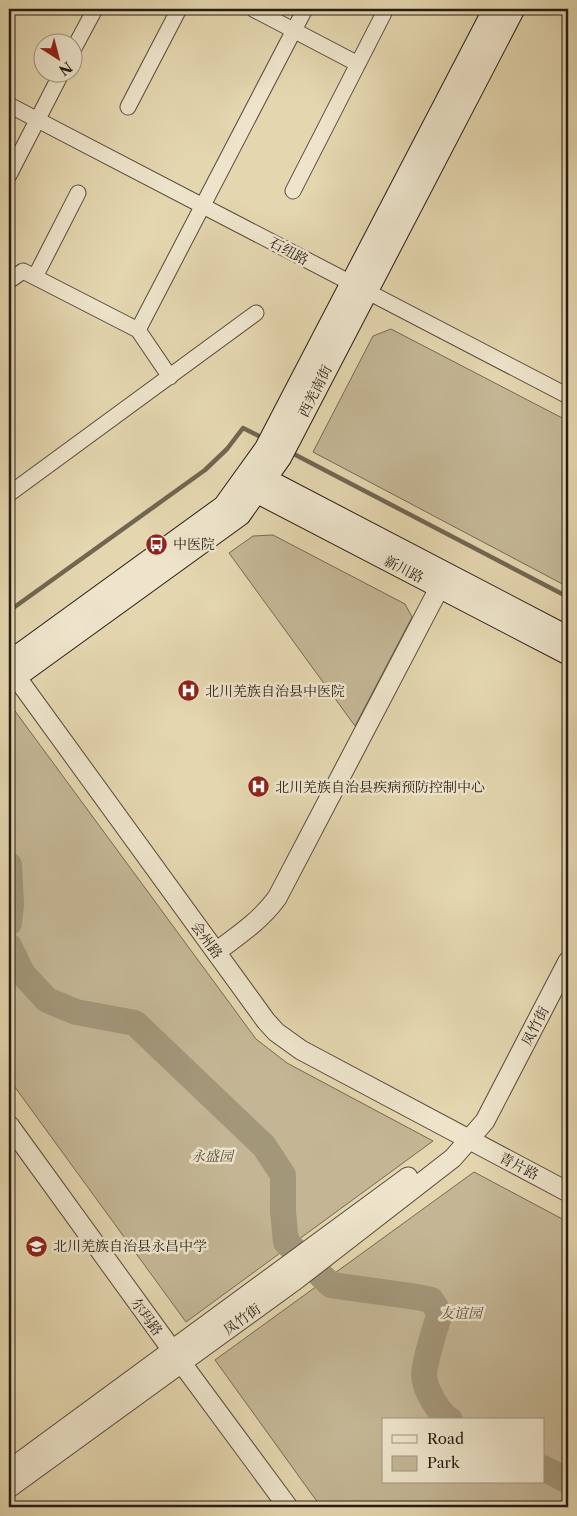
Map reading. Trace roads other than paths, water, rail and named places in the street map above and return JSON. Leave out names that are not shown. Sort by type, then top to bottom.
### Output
[{"type":"main road","name":"西羌南街","points":[[11,672],[224,506],[253,481],[273,453],[359,287],[494,9]]},
{"type":"main road","name":"西羌南街","points":[[359,287],[514,9]]},
{"type":"main road","name":"新川路","points":[[253,481],[443,580],[568,637]]},
{"type":"main road","name":"新川路","points":[[443,580],[568,654]]},
{"type":"street","points":[[82,33],[95,9]]},
{"type":"street","points":[[128,107],[179,9]]},
{"type":"street","points":[[253,9],[358,64]]},
{"type":"street","points":[[138,330],[305,9]]},
{"type":"street","points":[[293,191],[386,9]]},
{"type":"street","points":[[9,175],[57,82]]},
{"type":"street","name":"石纽路","points":[[9,105],[568,396]]},
{"type":"street","points":[[35,277],[78,192]]},
{"type":"street","points":[[9,281],[23,271],[138,330],[170,376]]},
{"type":"street","points":[[9,494],[256,313]]},
{"type":"street","points":[[216,952],[254,924],[266,913],[277,898],[443,580]]},
{"type":"street","name":"会州路","points":[[11,672],[266,1021],[287,1042],[300,1050],[469,1140]]},
{"type":"street","name":"凤竹街","points":[[9,1470],[177,1356],[292,1273],[351,1228],[441,1153],[469,1140],[485,1121],[568,961]]},
{"type":"street","name":"尔玛路","points":[[9,1125],[288,1507]]},
{"type":"street","name":"青片路","points":[[469,1140],[568,1192]]},
{"type":"street","name":"凤竹街","points":[[9,1488],[177,1356]]},
{"type":"waterway","points":[[9,611],[205,470],[227,449],[243,428],[263,438]]},
{"type":"waterway","points":[[290,452],[568,597]]},
{"type":"waterway","points":[[9,865],[11,905],[9,923]]},
{"type":"waterway","points":[[9,946],[22,973],[47,1000],[76,1012],[135,1023],[264,1146],[283,1175],[283,1211],[286,1242],[331,1285],[431,1300],[440,1314],[424,1374],[429,1393],[436,1406],[447,1418]]},
{"type":"waterway","points":[[544,1469],[568,1481]]},
{"type":"place","name":"中医院","points":[[157,544]]},
{"type":"place","name":"北川羌族自治县中医院","points":[[189,691]]},
{"type":"place","name":"北川羌族自治县疾病预防控制中心","points":[[259,787]]},
{"type":"place","name":"北川羌族自治县永昌中学","points":[[37,1246]]},
{"type":"park label","name":"永盛园","points":[[212,1156]]},
{"type":"park label","name":"友谊园","points":[[461,1313]]}]
